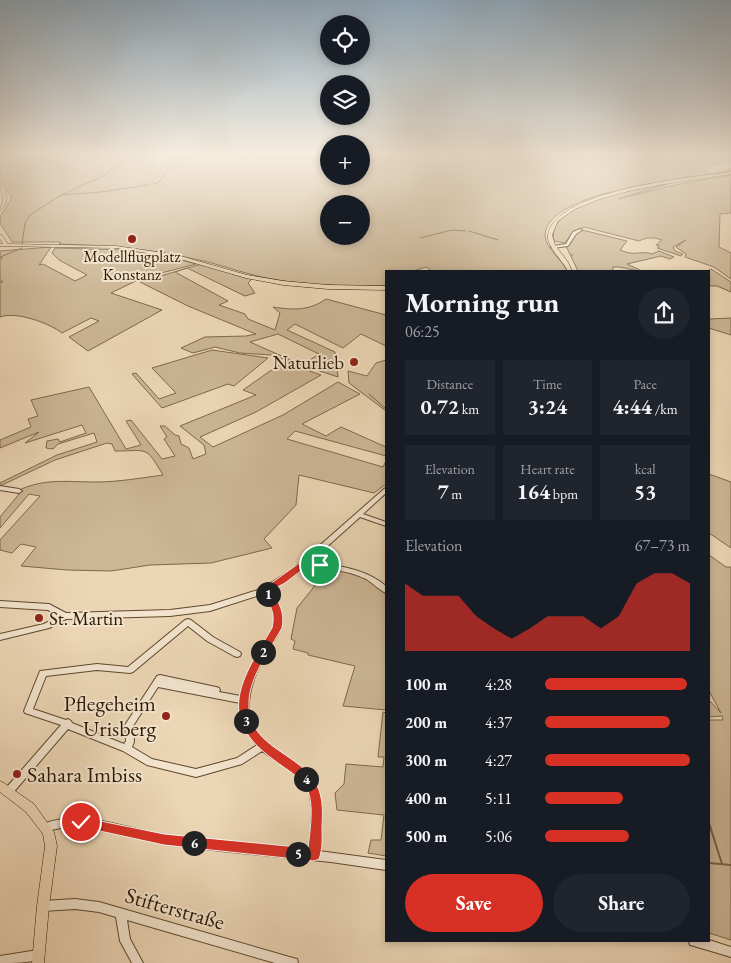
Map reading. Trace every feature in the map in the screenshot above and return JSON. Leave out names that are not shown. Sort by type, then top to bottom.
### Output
[{"type":"main road","points":[[569,270],[552,245],[551,230],[557,219],[569,210],[592,200]]},
{"type":"main road","points":[[0,249],[3,243],[22,246],[81,245],[123,248],[177,257],[246,276],[283,283],[328,287],[385,288]]},
{"type":"main road","points":[[5,788],[30,808],[46,827],[51,846],[38,959]]},
{"type":"street","points":[[552,245],[569,243],[574,233],[580,230]]},
{"type":"street","points":[[0,488],[19,491]]},
{"type":"street","points":[[0,636],[46,626],[65,616],[189,611],[232,602],[264,591],[282,581],[305,562],[385,491]]},
{"type":"street","points":[[358,514],[385,524]]},
{"type":"street","points":[[305,562],[356,573],[376,582],[385,589]]},
{"type":"street","points":[[264,591],[275,603],[278,622],[277,628],[254,668],[243,700],[244,717],[248,729],[262,746],[301,773],[315,793],[317,816],[314,855]]},
{"type":"street","points":[[4,606],[49,607],[65,616]]},
{"type":"street","points":[[189,611],[188,622],[130,670],[97,666],[43,672],[28,711],[68,723],[95,738],[126,748],[150,762],[196,774],[238,761],[262,746]]},
{"type":"street","points":[[188,622],[210,639],[237,654]]},
{"type":"street","points":[[126,748],[130,742],[129,725],[157,684],[243,700]]},
{"type":"street","points":[[5,788],[68,723]]},
{"type":"street","points":[[46,827],[64,822],[81,822],[164,840],[314,855],[385,865]]},
{"type":"street","name":"Stifterstraße","points":[[43,906],[75,904],[98,907],[293,963]]},
{"type":"street","points":[[121,914],[125,942],[138,963]]},
{"type":"street","points":[[697,942],[731,952]]},
{"type":"street","points":[[0,961],[38,959]]},
{"type":"shaded area","points":[[11,200],[320,200],[320,245],[370,245],[370,200],[587,200],[569,207],[552,220],[545,236],[551,250],[566,270],[430,270],[426,267],[416,270],[385,270],[385,286],[329,285],[286,281],[253,275],[199,260],[129,248],[59,244],[60,242],[12,242],[0,223],[1,215]]},
{"type":"shaded area","points":[[595,200],[731,200],[731,213],[720,214],[719,247],[731,253],[731,279],[714,267],[685,257],[686,254],[676,247],[686,240],[673,247],[675,251],[683,254],[681,256],[657,248],[660,246],[656,245],[662,240],[659,239],[648,238],[639,241],[584,227],[572,233],[565,243],[554,241],[555,227],[564,216],[579,206]]},
{"type":"shaded area","points":[[582,230],[627,241],[620,250],[625,252],[652,254],[659,251],[674,257],[670,259],[661,256],[627,264],[640,270],[613,267],[613,270],[578,270],[566,246],[571,243],[572,238]]},
{"type":"shaded area","points":[[51,247],[39,265],[43,264],[75,281],[87,275],[59,260],[52,253],[55,248],[127,250],[159,254],[196,264],[142,278],[111,293],[162,310],[88,351],[69,337],[99,321],[91,318],[62,333],[49,325],[32,319],[15,316],[0,317],[0,282],[3,282],[0,280],[0,260],[3,258],[0,258],[0,251]]},
{"type":"shaded area","points":[[205,265],[259,280],[252,279],[248,283],[255,293],[245,296],[187,268]]},
{"type":"shaded area","points":[[711,269],[731,282],[731,292],[717,286],[710,286],[709,270]]},
{"type":"shaded area","points":[[181,270],[175,272],[228,301],[219,305],[245,314],[248,319],[275,330],[280,313],[273,307],[301,309],[313,306],[326,299],[385,315],[385,346],[361,334],[343,348],[295,324],[287,330],[335,352],[338,377],[271,355],[240,353],[215,347],[193,353],[181,348],[205,337],[256,334],[188,306],[140,282]],"holes":[[[278,334],[319,354],[302,365],[250,342]]]},
{"type":"shaded area","points":[[731,318],[731,335],[710,328],[710,319]]},
{"type":"shaded area","points":[[212,350],[268,358],[234,386],[228,384],[162,408],[132,374],[136,373],[159,399],[176,393],[152,368]]},
{"type":"shaded area","points":[[385,360],[385,410],[349,383],[348,371],[367,376],[376,363]]},
{"type":"shaded area","points":[[283,362],[321,375],[256,412],[200,437],[213,447],[283,415],[338,382],[360,394],[302,424],[326,436],[341,427],[385,447],[385,456],[295,431],[287,439],[383,467],[385,463],[385,485],[374,493],[299,475],[296,505],[264,539],[272,548],[211,563],[150,565],[111,571],[67,570],[21,566],[36,547],[21,544],[12,553],[0,550],[0,540],[40,496],[29,494],[0,528],[0,517],[20,493],[19,490],[48,482],[130,480],[163,475],[149,454],[140,451],[115,451],[112,444],[107,443],[55,460],[0,486],[0,483],[57,455],[97,442],[94,433],[58,444],[53,449],[46,448],[47,441],[58,439],[60,442],[86,433],[82,425],[25,443],[39,432],[0,448],[0,440],[31,427],[28,419],[38,416],[31,400],[89,387],[126,449],[141,445],[126,421],[131,420],[162,459],[175,456],[164,439],[167,437],[160,426],[165,426],[175,435],[179,436],[181,444],[189,448],[193,459],[206,454],[204,445],[180,426],[256,395],[243,390]]},
{"type":"shaded area","points":[[710,474],[731,482],[731,548],[710,534]]},
{"type":"shaded area","points":[[710,556],[726,567],[731,567],[731,940],[710,933],[710,720],[723,720],[722,716],[710,717],[710,701],[721,713],[710,693]]},
{"type":"shaded area","points":[[329,568],[367,578],[385,589],[385,710],[343,706],[355,666],[308,655],[308,653],[293,649],[295,641],[291,639],[297,608]]},
{"type":"shaded area","points":[[383,712],[385,713],[385,856],[368,853],[371,840],[381,840],[384,815],[337,810],[335,793],[344,784],[346,764],[383,767],[384,757],[378,757]]},
{"type":"waterway","points":[[22,244],[25,223],[30,215],[53,200]]},
{"type":"waterway","points":[[420,238],[452,230],[466,231]]},
{"type":"waterway","points":[[469,231],[498,240]]},
{"type":"waterway","points":[[0,257],[22,248]]},
{"type":"waterway","points":[[369,394],[385,408]]},
{"type":"waterway","points":[[710,826],[722,864]]},
{"type":"waterway","points":[[710,863],[731,865]]},
{"type":"place","name":"Modellflugplatz Konstanz","points":[[132,239]]},
{"type":"place","name":"Naturlieb","points":[[354,362]]},
{"type":"place","name":"St. Martin","points":[[39,618]]},
{"type":"place","name":"Pflegeheim Urisberg","points":[[166,716]]},
{"type":"place","name":"Sahara Imbiss","points":[[17,774]]},
{"type":"route","points":[[81,822],[164,840],[314,855],[317,816],[315,793],[301,773],[262,746],[248,729],[244,717],[243,700],[254,668],[277,628],[278,615],[275,603],[272,597],[264,591],[282,581],[305,562],[320,565]]}]
